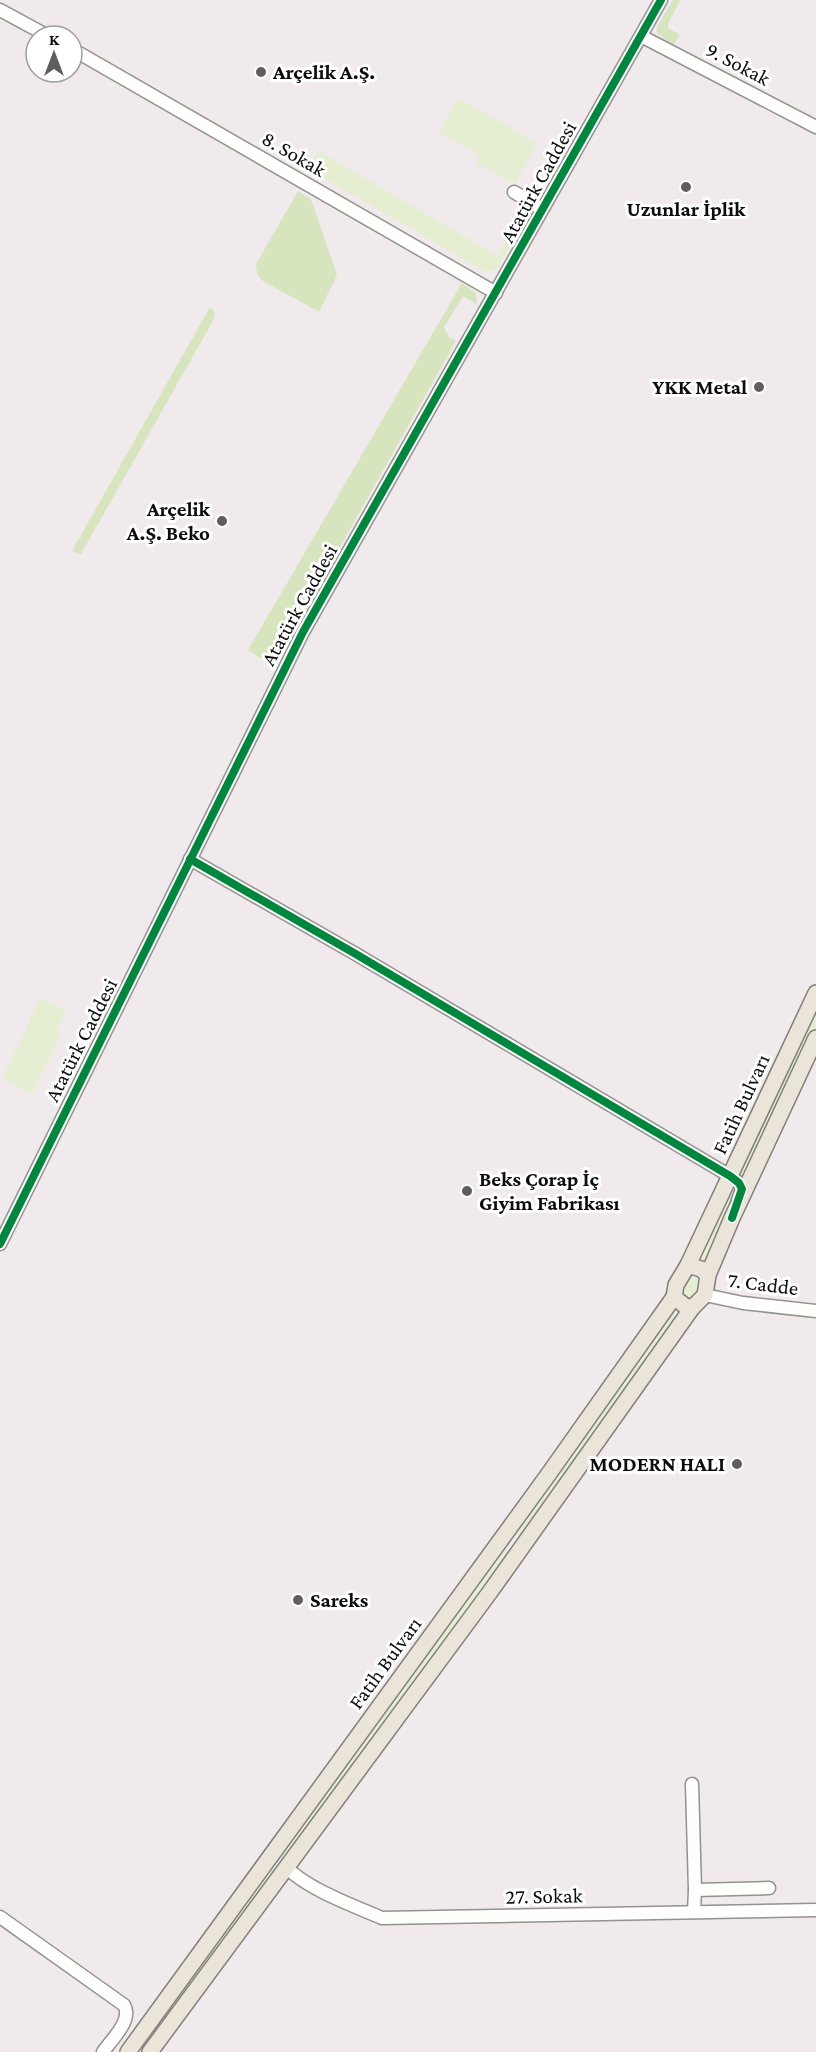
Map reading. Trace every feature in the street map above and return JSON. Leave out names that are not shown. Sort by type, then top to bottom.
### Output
[{"type":"main road","name":"Fatih Bulvarı","points":[[128,2052],[542,1484],[674,1297],[676,1285],[688,1265],[816,993]]},
{"type":"main road","name":"Fatih Bulvarı","points":[[150,2052],[490,1592],[692,1308],[705,1295],[708,1275],[732,1218],[816,1038]]},
{"type":"main road","points":[[688,1265],[702,1269],[708,1275]]},
{"type":"main road","points":[[674,1297],[685,1306],[692,1308]]},
{"type":"street","name":"Atatürk Caddesi","points":[[0,1244],[303,632],[661,0]]},
{"type":"street","points":[[0,10],[26,24]]},
{"type":"street","name":"9. Sokak","points":[[642,36],[816,127]]},
{"type":"street","name":"8. Sokak","points":[[84,56],[496,293]]},
{"type":"street","points":[[514,192],[542,208]]},
{"type":"street","points":[[190,859],[354,953],[730,1176],[739,1183],[742,1189],[732,1218]]},
{"type":"street","name":"7. Cadde","points":[[705,1295],[743,1303],[816,1311]]},
{"type":"street","points":[[692,1784],[694,1912]]},
{"type":"street","name":"27. Sokak","points":[[286,1867],[303,1881],[347,1904],[382,1918],[816,1910]]},
{"type":"street","points":[[695,1890],[769,1888]]},
{"type":"street","points":[[0,1917],[124,2005],[127,2010],[126,2019],[103,2052]]},
{"type":"shaded area","points":[[0,0],[816,0],[816,2052],[0,2052]]},
{"type":"green space","points":[[673,0],[680,0],[668,28],[680,35],[673,45],[657,33],[657,27]]},
{"type":"green space","points":[[458,98],[537,143],[515,184],[476,163],[480,155],[439,132]]},
{"type":"green space","points":[[317,152],[321,152],[497,256],[522,212],[527,215],[498,268],[486,272],[308,169],[307,166]]},
{"type":"green space","points":[[298,191],[311,199],[337,275],[319,312],[263,281],[256,269],[256,264]]},
{"type":"green space","points":[[462,283],[476,293],[477,305],[463,296],[444,327],[449,337],[456,341],[273,666],[248,650]]},
{"type":"green space","points":[[210,307],[215,312],[214,319],[81,554],[72,551]]},
{"type":"green space","points":[[41,998],[66,1011],[55,1033],[60,1037],[34,1090],[30,1093],[2,1078]]},
{"type":"green space","points":[[816,1007],[816,1031],[743,1183],[737,1173]]},
{"type":"green space","points":[[735,1185],[738,1190],[709,1263],[699,1259]]},
{"type":"green space","points":[[689,1279],[699,1279],[703,1286],[697,1299],[683,1300],[682,1294]]},
{"type":"green space","points":[[678,1313],[682,1317],[522,1539],[517,1537],[516,1529],[670,1315]]},
{"type":"green space","points":[[502,1548],[509,1549],[512,1553],[287,1859],[280,1853]]},
{"type":"green space","points":[[269,1867],[274,1868],[277,1872],[147,2052],[135,2052]]},
{"type":"cycle path","points":[[0,1244],[303,632],[661,0]]},
{"type":"cycle path","points":[[190,859],[354,953],[730,1176],[739,1183],[742,1189],[732,1218]]},
{"type":"place","name":"Arçelik A.Ş.","points":[[261,72]]},
{"type":"place","name":"Uzunlar İplik","points":[[686,187]]},
{"type":"place","name":"YKK Metal","points":[[759,387]]},
{"type":"place","name":"Arçelik A.Ş. Beko","points":[[222,521]]},
{"type":"place","name":"Beks Çorap İç Giyim Fabrikası","points":[[467,1191]]},
{"type":"place","name":"MODERN HALI","points":[[737,1464]]},
{"type":"place","name":"Sareks","points":[[298,1600]]}]
